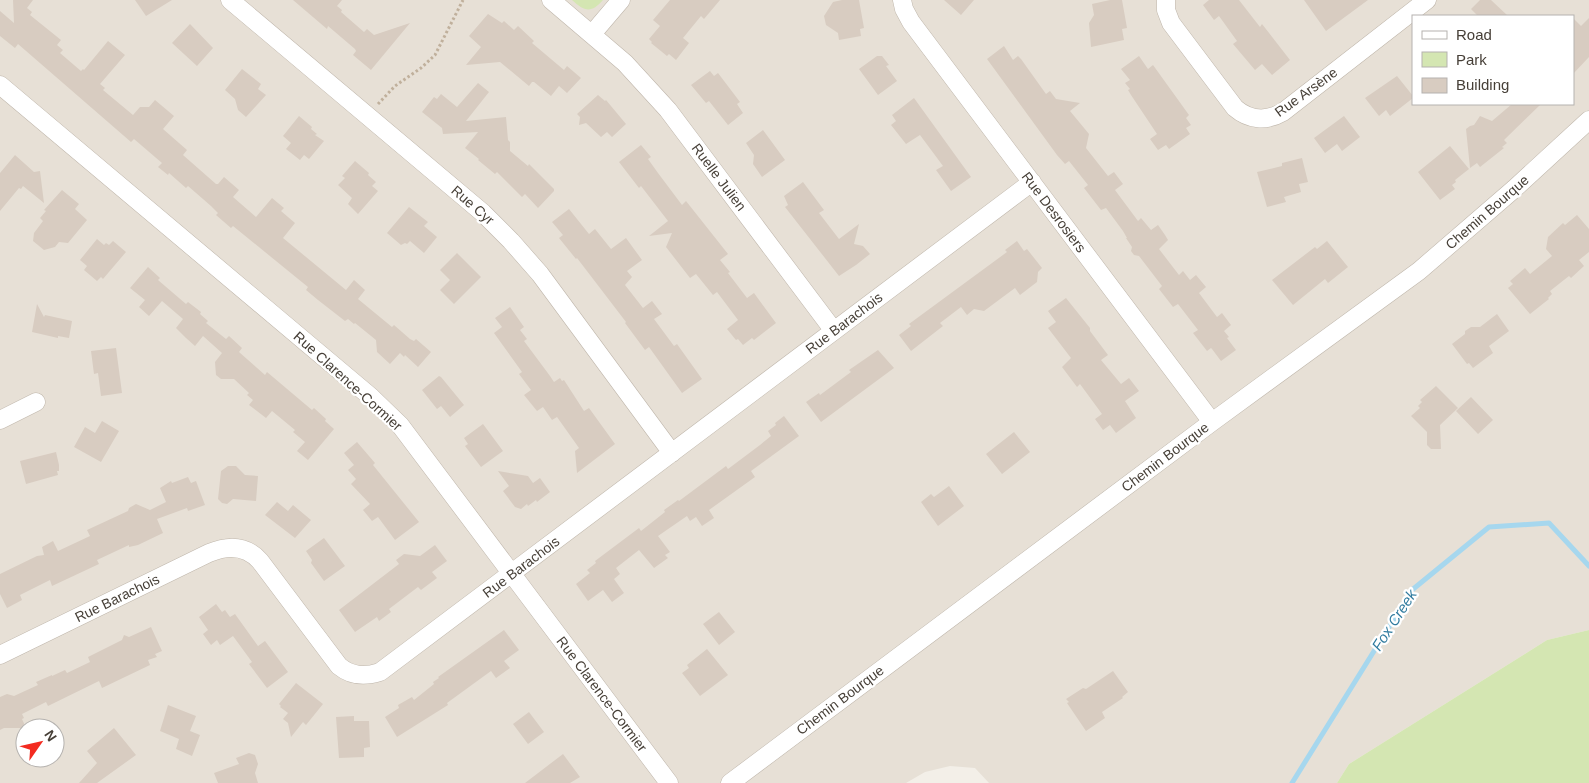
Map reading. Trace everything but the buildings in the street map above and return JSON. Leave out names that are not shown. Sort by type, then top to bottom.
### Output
[{"type":"street","name":"Rue Cyr","points":[[230,0],[483,213],[526,257],[672,453]]},
{"type":"street","name":"Ruelle Julien","points":[[551,0],[634,72],[668,110],[834,331]]},
{"type":"street","points":[[592,34],[621,0]]},
{"type":"street","name":"Rue Desrosiers","points":[[902,0],[904,9],[911,22],[1212,422]]},
{"type":"street","name":"Rue Arsène","points":[[1166,0],[1166,10],[1171,24],[1235,108],[1246,116],[1266,119],[1283,112],[1427,0]]},
{"type":"street","name":"Rue Clarence-Cormier","points":[[3,94],[390,415],[413,441],[669,783]]},
{"type":"street","name":"Chemin Bourque","points":[[730,783],[1212,422],[1419,271],[1587,127]]},
{"type":"street","name":"Rue Barachois","points":[[0,655],[209,553],[230,547],[249,552],[260,561],[339,666],[352,674],[365,675],[380,672],[1032,182]]},
{"type":"street","points":[[0,420],[36,402]]},
{"type":"path","points":[[368,116],[395,86],[425,65],[435,55],[464,0]]},
{"type":"shaded area","points":[[0,0],[1589,0],[1589,630],[1547,640],[1349,764],[1337,783],[989,783],[975,768],[950,766],[925,772],[906,783],[0,783]]},
{"type":"green space","points":[[572,0],[603,0],[591,9],[584,9]]},
{"type":"green space","points":[[1589,630],[1589,783],[1337,783],[1349,764],[1547,640]]},
{"type":"waterway","name":"Fox Creek","points":[[1292,783],[1412,590],[1489,527],[1549,523],[1589,566]]}]
